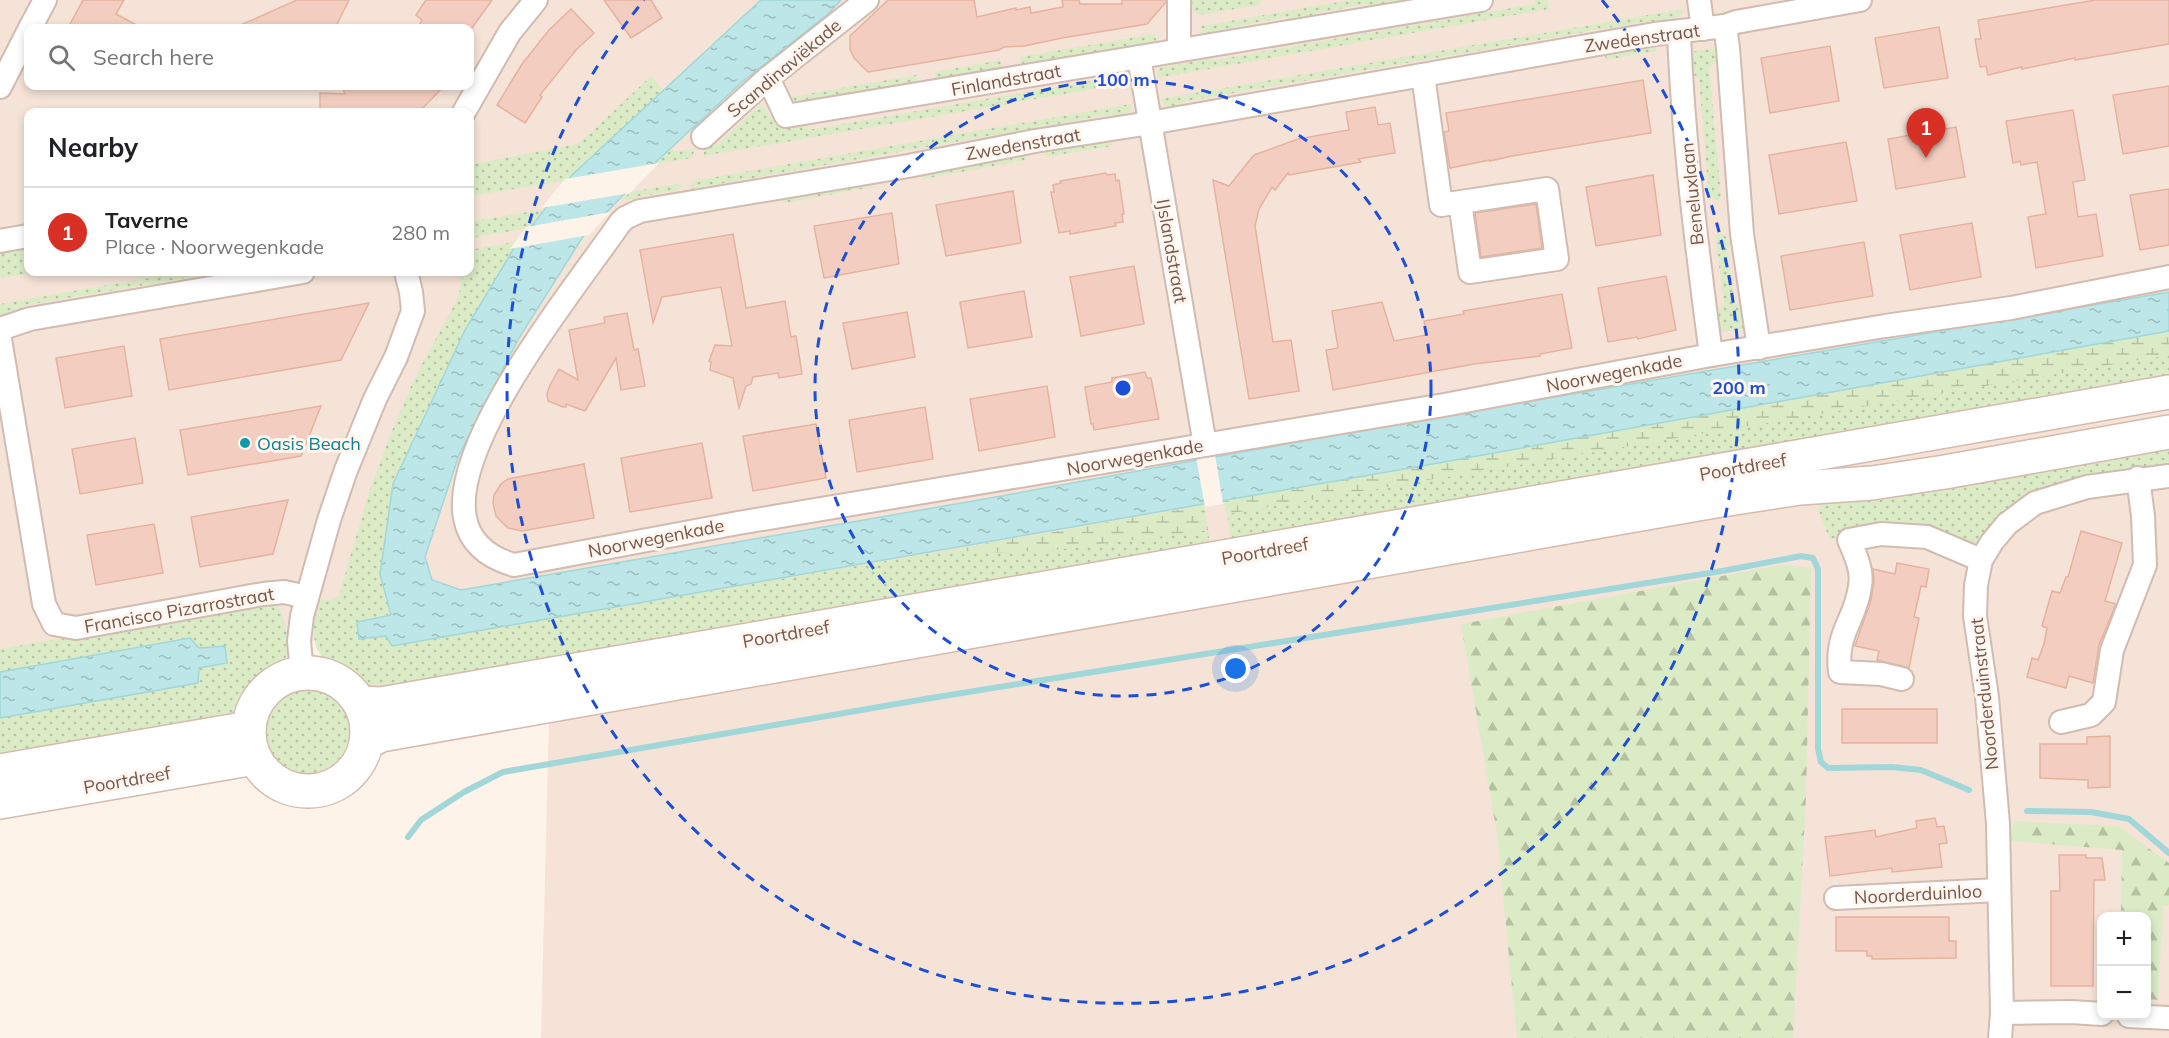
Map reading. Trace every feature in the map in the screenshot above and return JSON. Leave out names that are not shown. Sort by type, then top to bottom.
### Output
[{"type":"main road","name":"Poortdreef","points":[[366,743],[381,735],[2169,393]]},
{"type":"main road","name":"Poortdreef","points":[[1237,570],[1800,488],[1872,483],[2169,432]]},
{"type":"main road","name":"Poortdreef","points":[[360,703],[381,704],[1199,577]]},
{"type":"main road","points":[[302,673],[324,675],[335,679],[360,703],[367,729],[366,743],[359,761],[347,776],[337,783],[312,791],[298,790],[272,780],[262,770],[252,743],[252,712],[260,697],[271,685],[286,677],[302,673]]},
{"type":"main road","name":"Poortdreef","points":[[0,771],[252,743]]},
{"type":"main road","name":"Poortdreef","points":[[0,802],[252,743]]},
{"type":"street","points":[[32,24],[45,0]]},
{"type":"street","points":[[466,108],[510,32],[536,0]]},
{"type":"street","name":"Scandinaviëkade","points":[[703,137],[768,78],[867,0]]},
{"type":"street","points":[[1179,0],[1179,50]]},
{"type":"street","name":"Finlandstraat","points":[[768,78],[786,116],[1458,2],[1481,0]]},
{"type":"street","points":[[1699,0],[1728,48],[1742,234],[1759,348]]},
{"type":"street","name":"Zwedenstraat","points":[[625,218],[640,211],[908,166],[1035,141],[1150,123],[1655,34],[1714,28],[1860,0]]},
{"type":"street","name":"Beneluxlaan","points":[[1679,32],[1694,227],[1711,355]]},
{"type":"street","points":[[0,87],[24,40]]},
{"type":"street","name":"IJslandstraat","points":[[1139,57],[1205,445]]},
{"type":"street","points":[[1423,75],[1441,205],[1460,202],[1547,189],[1557,259],[1470,272],[1460,202]]},
{"type":"street","name":"Noorwegenkade","points":[[625,218],[525,357],[488,422],[475,452],[466,484],[464,517],[470,534],[482,549],[497,560],[514,565],[738,523],[1444,405],[1711,355],[2011,308],[2169,277]]},
{"type":"street","points":[[0,241],[24,237]]},
{"type":"street","points":[[0,329],[30,319],[280,276]]},
{"type":"street","points":[[302,673],[299,641],[302,616],[329,520],[346,470],[409,324],[412,310],[407,276]]},
{"type":"street","name":"Francisco Pizarrostraat","points":[[0,339],[44,604],[54,624],[76,628],[263,594],[284,592],[308,597]]},
{"type":"street","name":"Noorderduinstraat","points":[[2000,1038],[2002,1013],[1998,824],[1990,732],[1975,616],[1976,585],[1981,560],[2007,524],[2035,503],[2087,487],[2138,478],[2169,476]]},
{"type":"street","points":[[2061,722],[2091,715],[2104,702],[2112,650],[2145,565],[2143,516],[2138,478]]},
{"type":"street","points":[[1902,679],[1881,674],[1840,672],[1838,656],[1841,639],[1857,601],[1861,583],[1857,560],[1849,540],[1881,534],[1927,537],[1981,560]]},
{"type":"street","name":"Noorderduinloo","points":[[1836,898],[1999,890]]},
{"type":"street","points":[[2002,1013],[2097,1014]]},
{"type":"street","points":[[2151,1017],[2169,1018]]},
{"type":"shaded area","points":[[0,0],[2169,0],[2169,1038],[541,1038],[552,600],[0,695]]},
{"type":"green space","points":[[1192,0],[1261,0],[1259,5],[1199,15],[1192,9]]},
{"type":"green space","points":[[1352,0],[1426,0],[1369,10],[1367,4],[1315,13],[1316,19],[1289,24],[1287,17],[1233,27],[1233,33],[1203,39],[1201,26]]},
{"type":"green space","points":[[1535,0],[1548,0],[1549,9],[1157,78],[1157,71],[1162,67],[1535,4]]},
{"type":"green space","points":[[1683,9],[1682,14],[1676,18],[1182,102],[1182,105],[1170,107],[1164,105],[1161,99]]},
{"type":"green space","points":[[1155,34],[1157,46],[1023,70],[1020,57]]},
{"type":"green space","points":[[1655,42],[1657,51],[1606,60],[1604,51]]},
{"type":"green space","points":[[1721,47],[1723,69],[1715,62],[1709,68],[1721,196],[1717,201],[1704,191],[1708,185],[1699,79],[1686,68],[1685,53]]},
{"type":"green space","points":[[1001,60],[1004,73],[937,85],[935,72]]},
{"type":"green space","points":[[1118,74],[1126,77],[1129,83],[703,156],[706,146],[719,143],[761,104],[778,127],[806,122],[808,130],[1108,78]]},
{"type":"green space","points":[[916,75],[919,88],[793,109],[791,97]]},
{"type":"green space","points":[[651,76],[663,90],[568,180],[474,195],[474,164],[576,144]]},
{"type":"green space","points":[[1131,104],[1131,109],[1126,115],[1114,117],[1113,114],[690,189],[693,181]]},
{"type":"green space","points":[[1110,137],[1112,146],[1046,157],[1044,148]]},
{"type":"green space","points":[[695,148],[692,158],[656,164],[672,149],[675,152]]},
{"type":"green space","points":[[1025,152],[1027,160],[923,179],[921,170]]},
{"type":"green space","points":[[871,179],[873,187],[783,203],[781,194]]},
{"type":"green space","points":[[682,183],[679,190],[622,201],[630,192]]},
{"type":"green space","points":[[545,209],[529,228],[474,237],[474,221]]},
{"type":"green space","points":[[1720,232],[1732,242],[1727,248],[1735,303],[1750,316],[1752,328],[1715,333],[1710,301],[1719,308],[1724,303],[1715,237]]},
{"type":"green space","points":[[519,241],[465,330],[393,484],[380,574],[391,616],[387,636],[392,646],[949,550],[1002,553],[1064,549],[1208,530],[1211,553],[390,695],[358,689],[326,664],[316,647],[314,624],[319,600],[331,600],[339,595],[370,489],[391,433],[415,377],[457,300],[461,286],[460,276],[474,276],[474,249]]},
{"type":"green space","points":[[24,247],[24,274],[0,278],[0,250]]},
{"type":"green space","points":[[160,276],[198,276],[26,305],[27,314],[0,318],[0,304]]},
{"type":"green space","points":[[2169,331],[2169,355],[1227,514],[1223,501]]},
{"type":"green space","points":[[2169,355],[2169,385],[1233,549],[1227,514]]},
{"type":"green space","points":[[2169,446],[2169,467],[2103,476],[1978,543],[1856,531],[1830,540],[1819,511],[1817,491]]},
{"type":"green space","points":[[1204,505],[1208,530],[1064,549],[1002,553],[949,550]]},
{"type":"green space","points":[[1782,565],[1811,568],[1806,797],[1793,1038],[1517,1038],[1497,834],[1461,624]]},
{"type":"green space","points":[[273,601],[282,613],[286,631],[289,632],[287,655],[282,665],[255,689],[243,707],[234,715],[0,764],[0,718],[198,683],[199,668],[227,663],[225,646],[199,648],[190,638],[0,672],[0,649]]},
{"type":"green space","points":[[306,688],[323,691],[337,700],[346,714],[349,731],[346,748],[337,762],[323,771],[306,774],[289,771],[275,762],[266,748],[263,731],[266,714],[275,700],[289,691]]},
{"type":"green space","points":[[2013,821],[2118,826],[2169,863],[2169,905],[2163,905],[2158,1000],[2151,999],[2151,912],[2121,912],[2122,850],[2011,841]]},
{"type":"water","points":[[761,0],[841,0],[828,14],[742,82],[656,162],[584,235],[519,338],[459,455],[425,557],[432,580],[461,590],[990,498],[1379,427],[2169,292],[2169,331],[1444,462],[392,646],[386,636],[359,639],[357,622],[391,615],[380,574],[393,484],[465,330],[514,248],[572,175]]},
{"type":"water","points":[[190,638],[199,648],[225,646],[227,663],[199,668],[198,683],[0,718],[0,672]]},
{"type":"pier","points":[[659,163],[630,193],[541,208],[565,179]]},
{"type":"pier","points":[[611,212],[589,235],[510,249],[526,227]]},
{"type":"pier","points":[[1215,454],[1223,504],[1205,507],[1196,457]]},
{"type":"building","points":[[83,0],[124,0],[116,14],[135,24],[70,24]]},
{"type":"building","points":[[297,0],[349,0],[337,24],[243,24]]},
{"type":"building","points":[[426,0],[492,0],[474,25],[420,24],[422,20],[416,15]]},
{"type":"building","points":[[604,0],[651,0],[662,18],[631,38]]},
{"type":"building","points":[[888,0],[974,0],[977,17],[1016,8],[1016,10],[1030,7],[1031,13],[1063,7],[1062,0],[1079,0],[1080,4],[1122,4],[1122,0],[1166,0],[1166,2],[1147,24],[868,72],[854,58],[850,49],[850,36]]},
{"type":"building","points":[[2095,0],[2169,0],[2169,44],[2075,60],[2075,58],[2022,69],[2022,67],[1988,75],[1986,66],[1980,67],[1975,39],[1981,39],[1978,20]]},
{"type":"building","points":[[571,9],[594,33],[576,50],[540,95],[542,97],[525,123],[497,105],[522,64],[549,30]]},
{"type":"building","points":[[1939,27],[1948,78],[1884,88],[1875,38]]},
{"type":"building","points":[[1830,46],[1839,101],[1770,113],[1761,58]]},
{"type":"building","points":[[1643,80],[1651,133],[1450,168],[1444,132],[1449,131],[1446,113]]},
{"type":"building","points":[[2169,86],[2169,146],[2123,154],[2113,95]]},
{"type":"building","points":[[344,90],[440,90],[423,108],[320,108],[320,93],[345,94]]},
{"type":"building","points":[[1375,107],[1378,125],[1390,123],[1395,153],[1358,159],[1361,162],[1289,175],[1288,173],[1275,190],[1272,187],[1259,209],[1255,226],[1273,342],[1291,340],[1299,391],[1249,399],[1213,180],[1229,186],[1254,155],[1298,139],[1349,130],[1346,112]]},
{"type":"building","points":[[2073,110],[2085,180],[2073,182],[2078,217],[2096,214],[2103,256],[2036,268],[2028,217],[2046,214],[2037,162],[2021,165],[2020,161],[2013,163],[2006,121]]},
{"type":"building","points":[[1956,127],[1965,177],[1896,189],[1888,139]]},
{"type":"building","points":[[1846,142],[1857,201],[1779,214],[1769,155]]},
{"type":"building","points":[[1106,173],[1107,175],[1115,174],[1116,181],[1119,180],[1123,222],[1115,223],[1116,226],[1070,234],[1070,231],[1059,233],[1051,192],[1054,192],[1053,185],[1061,183],[1060,181]]},
{"type":"building","points":[[1653,175],[1661,235],[1596,246],[1586,187]]},
{"type":"building","points":[[2169,189],[2169,245],[2140,250],[2130,195]]},
{"type":"building","points":[[1013,191],[1021,243],[946,256],[936,205]]},
{"type":"building","points":[[1536,204],[1542,248],[1481,257],[1475,213]]},
{"type":"building","points":[[892,213],[899,264],[824,278],[814,226]]},
{"type":"building","points":[[1972,223],[1981,277],[1910,290],[1900,235]]},
{"type":"building","points":[[733,234],[746,308],[785,301],[791,337],[796,336],[802,374],[779,378],[778,373],[753,377],[751,384],[746,386],[739,408],[733,378],[710,370],[711,362],[709,361],[715,345],[732,346],[721,287],[662,297],[653,323],[640,250]]},
{"type":"building","points":[[1864,242],[1873,296],[1790,310],[1781,256]]},
{"type":"building","points":[[1134,266],[1144,324],[1081,336],[1070,277]]},
{"type":"building","points":[[1666,276],[1676,330],[1638,339],[1637,337],[1608,342],[1598,288]]},
{"type":"building","points":[[1024,291],[1032,337],[968,348],[960,302]]},
{"type":"building","points":[[1562,294],[1572,348],[1540,354],[1540,356],[1474,364],[1333,390],[1326,350],[1338,348],[1332,311],[1382,302],[1394,341],[1427,335],[1424,321],[1464,314],[1463,311]]},
{"type":"building","points":[[369,303],[341,360],[169,390],[160,339]]},
{"type":"building","points":[[907,312],[915,357],[852,369],[843,323]]},
{"type":"building","points":[[627,313],[634,350],[638,349],[645,386],[621,390],[616,358],[585,411],[566,404],[566,407],[563,407],[548,401],[547,394],[550,385],[559,369],[578,380],[569,330],[605,323],[604,317]]},
{"type":"building","points":[[124,346],[132,396],[65,408],[56,358]]},
{"type":"building","points":[[1145,372],[1147,378],[1151,378],[1159,419],[1094,430],[1085,387],[1112,382],[1112,378]]},
{"type":"building","points":[[1047,386],[1055,437],[979,451],[970,399]]},
{"type":"building","name":"Oasis Beach","points":[[321,406],[301,456],[188,475],[180,430]]},
{"type":"building","points":[[925,407],[933,459],[857,472],[849,420]]},
{"type":"building","points":[[816,424],[826,478],[753,491],[743,436]]},
{"type":"building","points":[[135,438],[143,483],[80,494],[72,449]]},
{"type":"building","points":[[702,443],[712,498],[630,512],[621,458]]},
{"type":"building","points":[[584,464],[594,518],[522,531],[508,528],[496,516],[494,495],[501,484],[508,479]]},
{"type":"building","points":[[288,500],[273,554],[200,567],[191,517]]},
{"type":"building","points":[[154,524],[163,573],[96,585],[87,535]]},
{"type":"building","points":[[2081,531],[2122,543],[2105,601],[2116,604],[2099,645],[2093,683],[2069,676],[2066,688],[2027,677],[2032,658],[2038,660],[2044,644],[2047,628],[2042,626],[2052,591],[2060,593],[2068,577]]},
{"type":"building","points":[[1897,563],[1929,569],[1926,587],[1921,586],[1914,617],[1919,618],[1909,668],[1877,660],[1879,651],[1855,646],[1871,600],[1873,569],[1895,574]]},
{"type":"building","points":[[1842,709],[1937,709],[1937,743],[1842,743]]},
{"type":"building","points":[[2110,736],[2110,787],[2088,788],[2088,780],[2040,778],[2040,744],[2087,744],[2087,737]]},
{"type":"building","points":[[1935,818],[1937,827],[1944,826],[1947,843],[1939,844],[1942,867],[1892,872],[1892,868],[1830,876],[1825,837],[1875,830],[1876,837],[1917,828],[1916,821]]},
{"type":"building","points":[[2059,855],[2086,855],[2086,858],[2102,858],[2105,880],[2094,880],[2093,986],[2051,986],[2051,891],[2060,891]]},
{"type":"building","points":[[1836,917],[1949,917],[1949,941],[1956,941],[1956,958],[1872,959],[1872,956],[1867,956],[1867,951],[1836,951]]},
{"type":"waterway","points":[[408,837],[421,820],[464,792],[503,772],[925,699],[1722,571],[1801,556],[1813,558],[1818,569],[1818,749],[1821,762],[1828,768],[1892,767],[1921,770],[1969,790]]},
{"type":"waterway","points":[[2027,811],[2091,812],[2129,819],[2169,853]]},
{"type":"place","name":"Taverne","points":[[1926,158]]},
{"type":"place","name":"Oasis Beach","points":[[245,443]]}]
